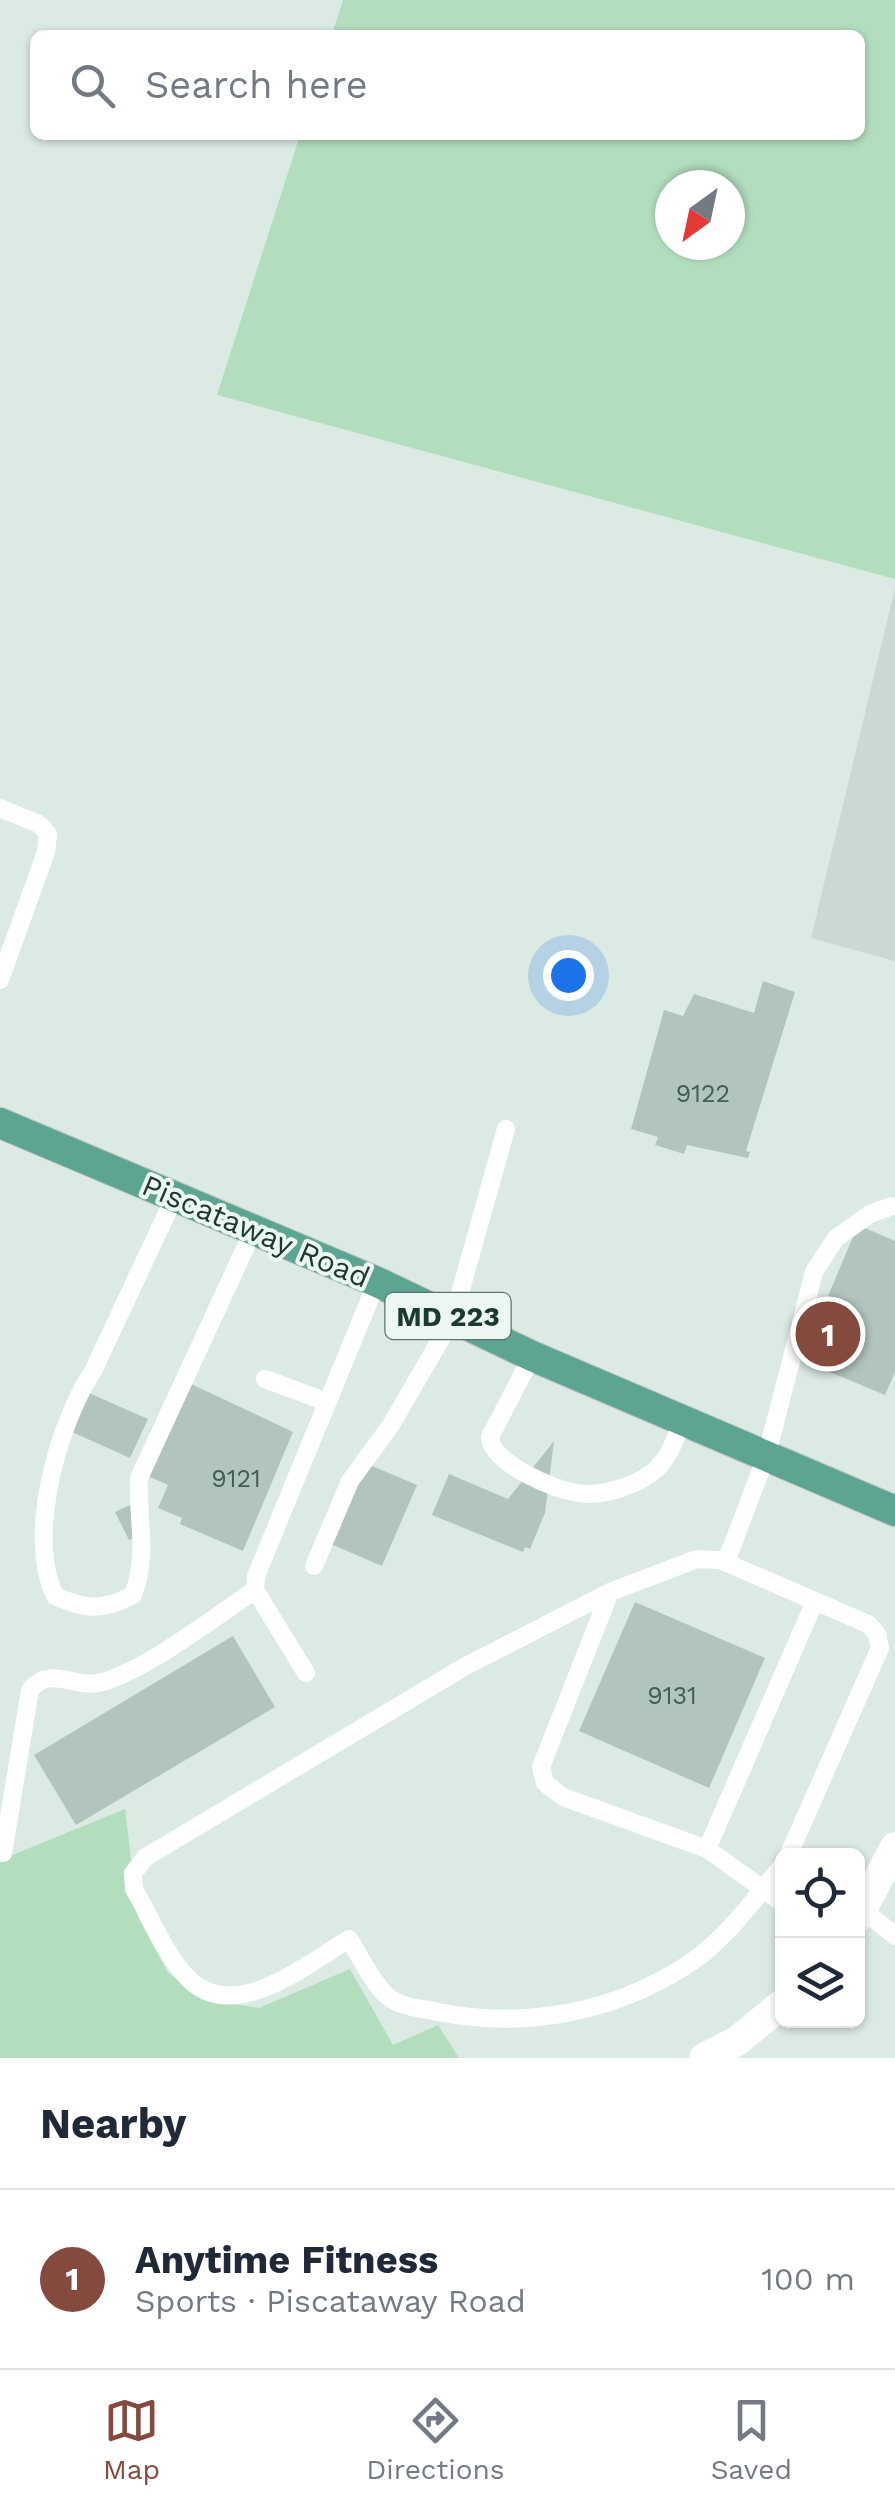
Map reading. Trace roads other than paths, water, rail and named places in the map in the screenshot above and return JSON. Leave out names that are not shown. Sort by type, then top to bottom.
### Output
[{"type":"main road","name":"Piscataway Road","points":[[0,1123],[377,1282],[532,1356],[895,1511]]},
{"type":"street","points":[[865,1904],[895,1847]]},
{"type":"street","points":[[704,2058],[737,2041],[775,2010]]},
{"type":"lane","points":[[0,808],[40,824],[48,834],[46,852],[0,980]]},
{"type":"lane","points":[[314,1566],[350,1481],[391,1425],[454,1318],[506,1128]]},
{"type":"lane","points":[[176,1196],[93,1370],[76,1397],[58,1449],[43,1542],[44,1574],[56,1596],[82,1608],[106,1609],[133,1595],[143,1570],[145,1532],[138,1504],[139,1478],[253,1231]]},
{"type":"lane","points":[[726,1562],[766,1454],[814,1272],[836,1238],[870,1214],[892,1206]]},
{"type":"lane","points":[[306,1673],[255,1590],[256,1576],[377,1282]]},
{"type":"lane","points":[[532,1356],[490,1437],[490,1448],[504,1463],[577,1494],[605,1493],[650,1475],[662,1464],[684,1418]]},
{"type":"lane","points":[[265,1379],[327,1402]]},
{"type":"lane","points":[[775,1874],[737,1922],[688,1964],[629,1995],[572,2015],[475,2019],[401,2004],[385,1994],[348,1939],[252,1996],[202,1988],[185,1976],[134,1889],[132,1873],[146,1857],[464,1666],[610,1592],[697,1559],[726,1562],[868,1624],[877,1634],[880,1648],[792,1848]]},
{"type":"lane","points":[[4,1853],[30,1690],[38,1680],[48,1676],[100,1683],[187,1637],[255,1590]]},
{"type":"lane","points":[[610,1592],[541,1767],[545,1783],[563,1796],[707,1849],[775,1898]]},
{"type":"lane","points":[[707,1849],[815,1601]]},
{"type":"lane","points":[[865,1916],[895,1936]]},
{"type":"place","name":"Anytime Fitness","points":[[828,1334]]}]
